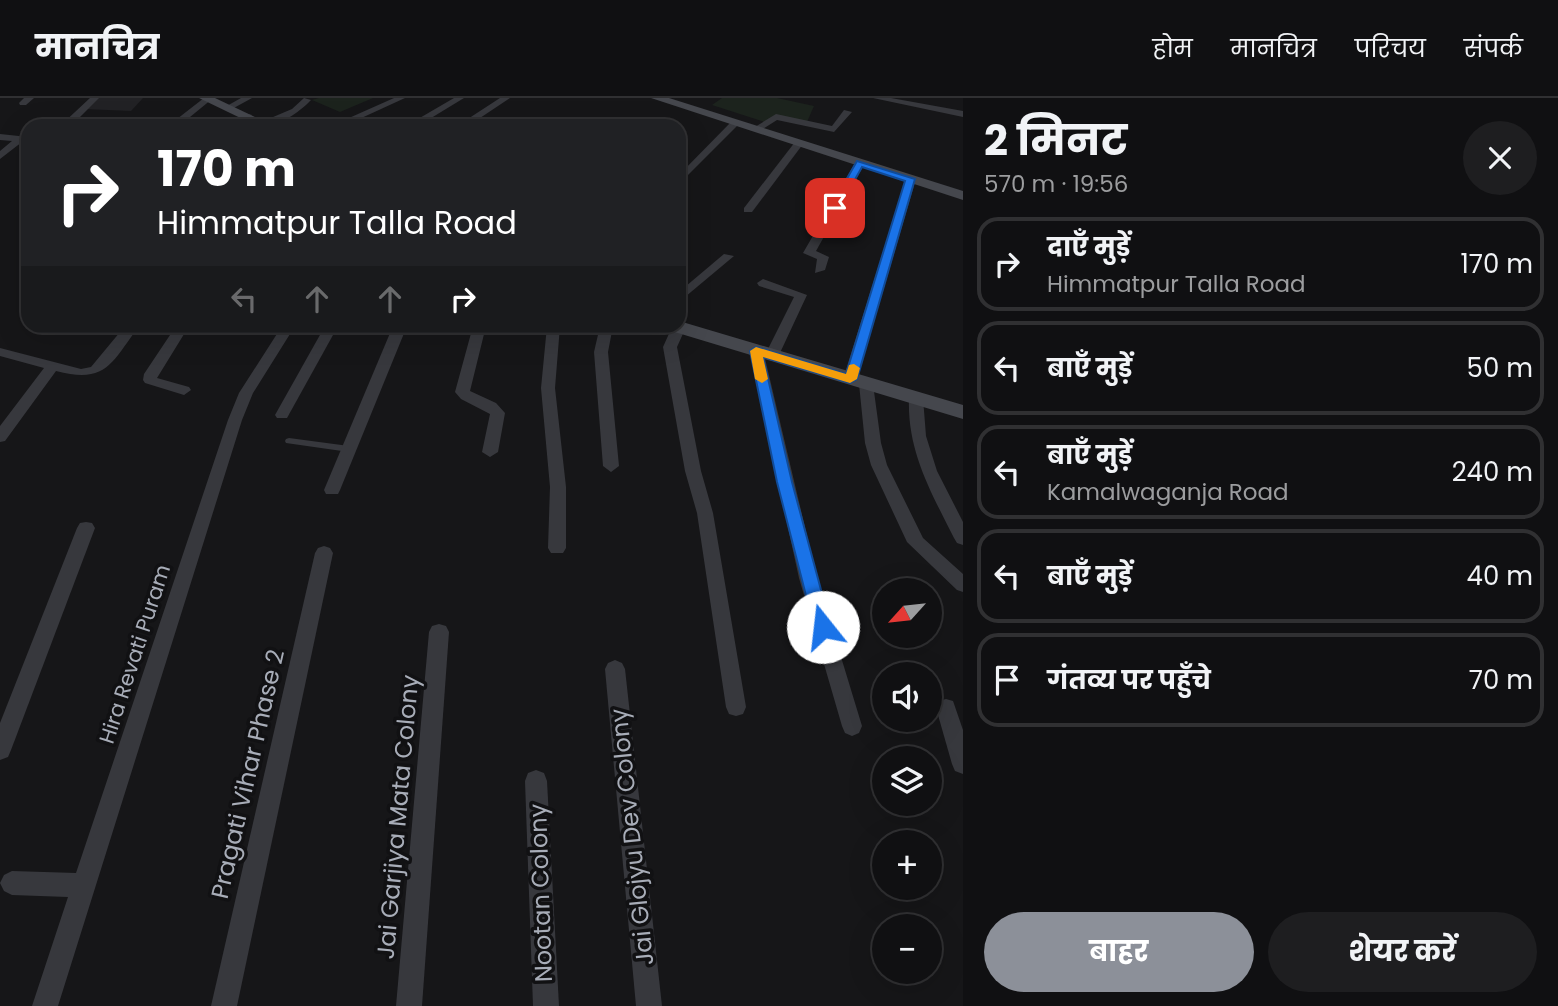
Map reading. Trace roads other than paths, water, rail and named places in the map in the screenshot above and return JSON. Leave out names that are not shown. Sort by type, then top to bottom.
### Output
[{"type":"main road","points":[[206,98],[255,119]]},
{"type":"main road","points":[[657,98],[963,196]]},
{"type":"main road","points":[[686,329],[963,412]]},
{"type":"street","points":[[72,119],[95,98]]},
{"type":"street","points":[[181,119],[206,98]]},
{"type":"street","points":[[229,107],[248,98]]},
{"type":"street","points":[[352,119],[401,98]]},
{"type":"street","points":[[423,119],[460,98]]},
{"type":"street","points":[[473,119],[506,98]]},
{"type":"street","points":[[877,98],[917,102],[962,112]]},
{"type":"street","points":[[278,119],[295,111],[307,100]]},
{"type":"street","points":[[755,130],[776,117],[834,129],[847,112]]},
{"type":"street","points":[[243,119],[247,115]]},
{"type":"street","points":[[686,174],[735,123]]},
{"type":"street","points":[[0,137],[21,139]]},
{"type":"street","points":[[0,156],[21,141]]},
{"type":"street","points":[[748,210],[798,144]]},
{"type":"street","points":[[820,271],[823,257],[809,253],[860,163]]},
{"type":"street","points":[[911,179],[858,382],[879,465],[916,542],[963,585]]},
{"type":"street","points":[[686,292],[728,256]]},
{"type":"street","points":[[763,283],[801,295],[764,353],[802,554],[852,726]]},
{"type":"street","points":[[0,352],[82,373],[96,370],[126,333]]},
{"type":"street","points":[[177,333],[151,374],[150,380],[184,390]]},
{"type":"street","name":"Hira Revati Puram","points":[[45,1006],[235,420],[246,393],[284,333]]},
{"type":"street","points":[[282,415],[327,333]]},
{"type":"street","points":[[332,490],[397,333]]},
{"type":"street","points":[[477,333],[462,392],[474,401],[494,408],[498,413],[490,452]]},
{"type":"street","points":[[552,333],[548,388],[558,487],[557,548]]},
{"type":"street","points":[[605,333],[601,352],[611,466]]},
{"type":"street","points":[[675,333],[670,347],[693,471],[705,513],[736,707]]},
{"type":"street","points":[[0,437],[53,366]]},
{"type":"street","points":[[916,398],[914,416],[921,453],[963,538]]},
{"type":"street","points":[[0,750],[86,528]]},
{"type":"street","name":"Pragati Vihar Phase 2","points":[[224,1006],[324,553]]},
{"type":"street","name":"Jai Garjiya Mata Colony","points":[[409,1006],[439,632]]},
{"type":"street","name":"Jai Glojyu Dev Colony","points":[[615,669],[649,1006]]},
{"type":"street","points":[[946,708],[963,764]]},
{"type":"street","name":"Nootan Colony","points":[[536,781],[546,1006]]},
{"type":"street","points":[[12,883],[84,885]]},
{"type":"lane","points":[[289,441],[349,449]]}]
